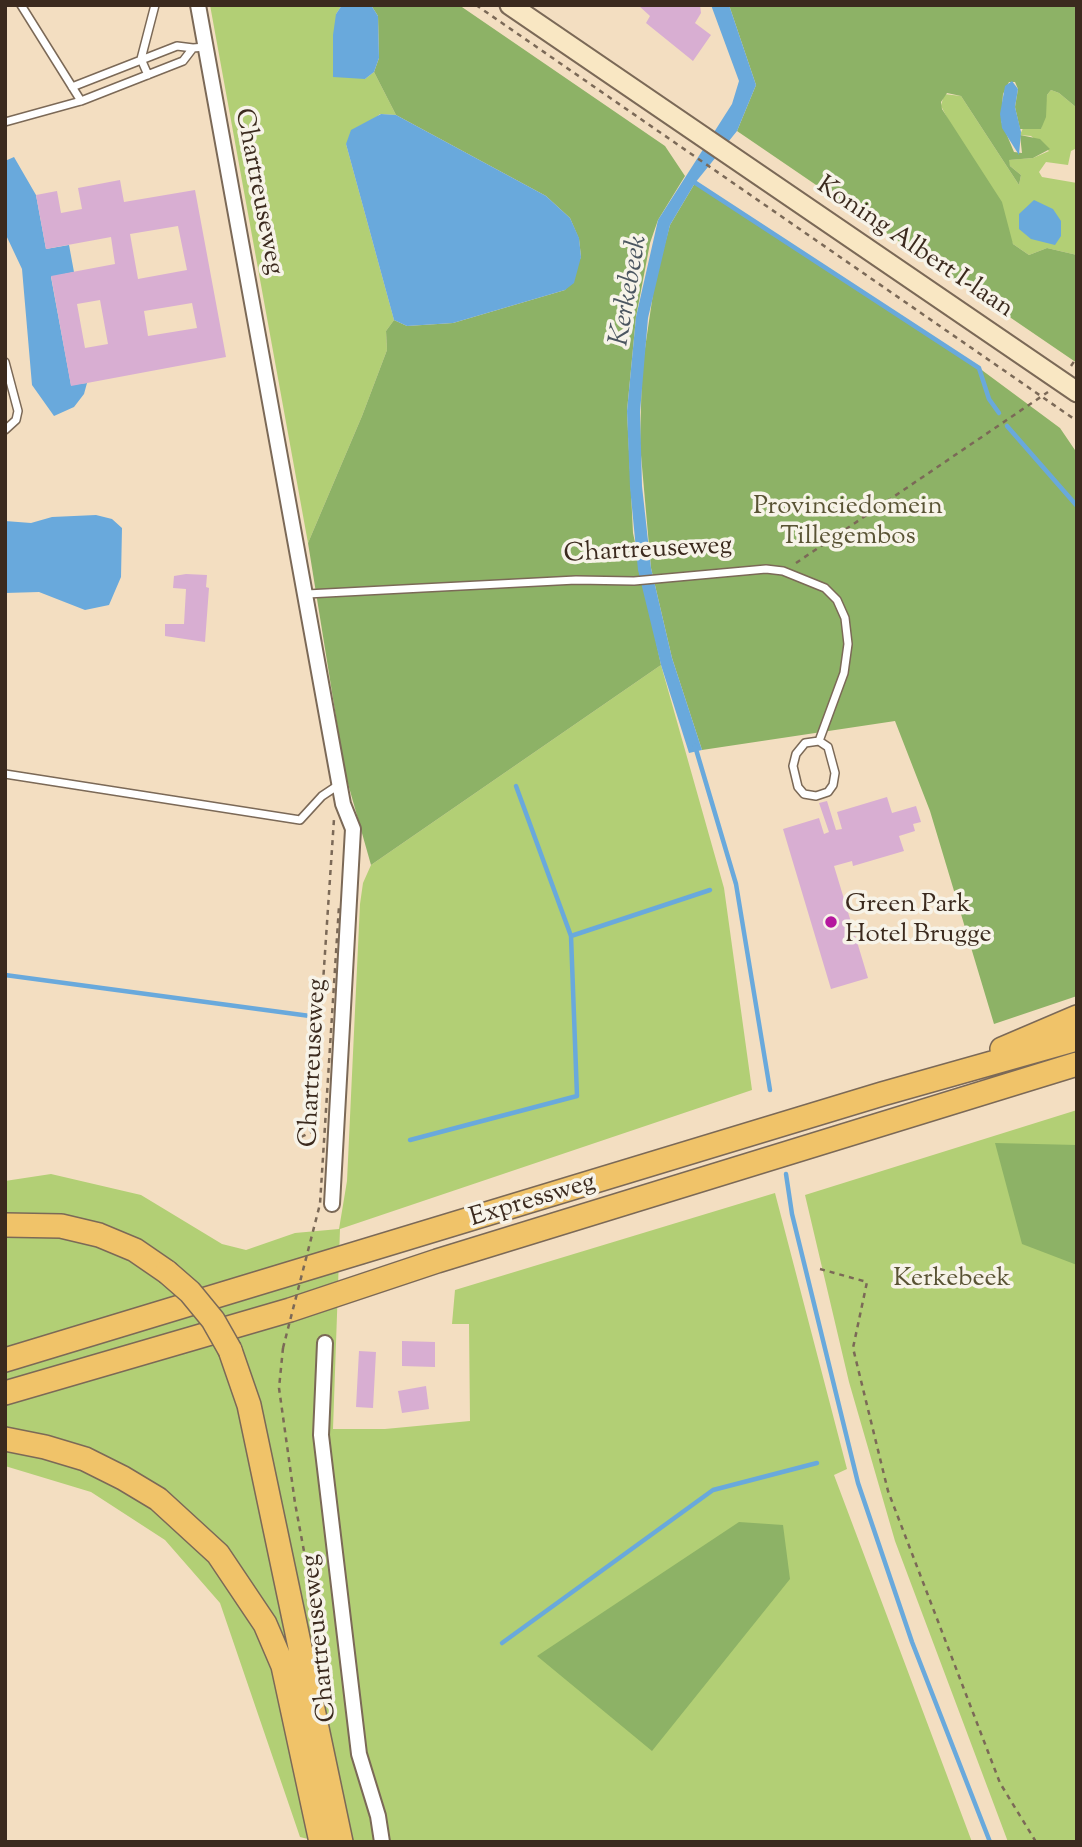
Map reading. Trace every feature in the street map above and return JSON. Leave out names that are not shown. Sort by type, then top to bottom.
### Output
[{"type":"highway","points":[[943,1076],[1077,1017]]},
{"type":"highway","name":"Expressweg","points":[[5,1360],[943,1076],[1077,1039]]},
{"type":"highway","name":"Expressweg","points":[[5,1393],[290,1310],[437,1261],[1077,1064]]},
{"type":"highway","points":[[985,1094],[1077,1082]]},
{"type":"highway","points":[[5,1225],[61,1226],[99,1235],[135,1250],[190,1292],[213,1320],[230,1350],[249,1405],[341,1842]]},
{"type":"highway","points":[[5,1439],[72,1455],[123,1478],[158,1499],[218,1554],[265,1624],[283,1666],[321,1842]]},
{"type":"main road","name":"Koning Albert I-laan","points":[[510,5],[1069,387]]},
{"type":"street","name":"Chartreuseweg","points":[[198,5],[199,48],[307,594],[343,804],[353,829],[332,1203]]},
{"type":"street","name":"Chartreuseweg","points":[[325,1343],[321,1436],[359,1754],[378,1816],[382,1842]]},
{"type":"lane","points":[[21,5],[81,101]]},
{"type":"lane","points":[[148,75],[141,59],[155,5]]},
{"type":"lane","points":[[72,87],[177,47],[199,48]]},
{"type":"lane","points":[[5,122],[81,101],[183,61],[199,48]]},
{"type":"lane","points":[[5,362],[18,411],[16,420],[5,430]]},
{"type":"lane","name":"Chartreuseweg","points":[[307,594],[576,580],[634,581],[766,569],[783,571],[825,589],[837,600],[845,618],[848,644],[844,673],[819,741]]},
{"type":"lane","points":[[819,741],[828,747],[835,773],[828,792],[816,796],[804,794],[798,787],[793,766],[796,754],[806,743],[819,741]]},
{"type":"lane","points":[[5,774],[300,820],[322,796],[341,784]]},
{"type":"path","points":[[476,5],[1077,421]]},
{"type":"path","points":[[783,571],[1043,395],[1069,387]]},
{"type":"path","points":[[301,1136],[313,1131],[331,827],[343,804]]},
{"type":"path","name":"Chartreuseweg","points":[[331,1700],[295,1503],[279,1388],[282,1348],[320,1204],[339,906]]},
{"type":"path","points":[[820,1269],[867,1282],[853,1348],[888,1491],[1000,1783],[1036,1842]]},
{"type":"green space","points":[[210,5],[342,5],[336,14],[365,79],[374,72],[396,115],[380,114],[346,144],[394,320],[386,331],[387,350],[362,416],[308,543]]},
{"type":"green space","points":[[371,5],[459,5],[665,146],[685,176],[658,220],[650,243],[636,317],[627,411],[633,533],[661,665],[371,865],[345,773],[308,543],[362,416],[387,350],[386,331],[394,320],[407,326],[453,323],[565,290],[581,257],[579,239],[570,218],[546,196],[396,115],[374,72],[379,58],[378,16]]},
{"type":"green space","points":[[729,5],[1077,5],[1077,108],[1051,90],[1047,95],[1046,117],[1041,129],[1020,129],[1015,107],[1018,89],[1015,82],[1009,82],[1003,94],[1001,121],[1014,152],[1022,153],[1020,135],[1040,139],[1050,149],[1033,158],[1009,160],[1010,166],[1021,175],[1019,185],[961,96],[947,93],[941,102],[942,109],[1002,202],[1013,244],[1029,255],[1047,248],[1077,255],[1077,363],[737,131],[756,85]]},
{"type":"green space","points":[[1051,90],[1077,108],[1077,148],[1071,151],[1068,165],[1046,162],[1039,172],[1042,177],[1077,183],[1077,255],[1047,248],[1029,255],[1013,244],[941,106],[944,94],[961,96],[1019,185],[1021,175],[1010,166],[1008,160],[1033,158],[1049,151],[1031,136],[1020,135],[1023,128],[1041,129],[1047,95]]},
{"type":"green space","name":"Provinciedomein Tillegembos","points":[[695,183],[979,368],[1060,428],[1077,453],[1077,996],[994,1024],[930,811],[895,721],[702,750],[672,658],[651,568],[640,444],[642,369],[655,280],[670,225]]},
{"type":"green space","points":[[661,665],[724,888],[752,1090],[340,1229],[333,1429],[385,1429],[470,1421],[469,1324],[452,1324],[455,1290],[775,1193],[847,1469],[834,1475],[972,1842],[320,1842],[300,1837],[220,1603],[165,1540],[91,1492],[5,1466],[5,1181],[51,1174],[141,1195],[222,1244],[246,1250],[295,1233],[339,1229],[347,1181],[360,904],[363,883],[371,865]]},
{"type":"green space","name":"Kerkebeek","points":[[1077,1110],[1077,1842],[1008,1842],[895,1541],[849,1382],[805,1195]]},
{"type":"green space","points":[[995,1143],[1077,1145],[1077,1265],[1022,1244]]},
{"type":"green space","points":[[739,1522],[783,1525],[790,1579],[652,1751],[537,1656]]},
{"type":"water","points":[[342,5],[371,5],[378,16],[379,58],[374,72],[365,79],[333,77],[333,35],[336,14]]},
{"type":"water","points":[[711,5],[729,5],[756,85],[737,131],[695,183],[670,225],[648,318],[640,412],[642,486],[651,568],[672,658],[702,750],[689,753],[661,665],[638,570],[630,487],[627,411],[636,317],[658,220],[732,104],[739,81]]},
{"type":"water","points":[[1012,81],[1018,89],[1015,107],[1021,132],[1019,155],[1002,128],[1000,114],[1005,86]]},
{"type":"water","points":[[381,114],[396,115],[546,196],[570,218],[579,238],[581,257],[574,283],[565,290],[453,323],[407,326],[394,320],[346,144],[351,130]]},
{"type":"water","points":[[14,157],[36,195],[46,249],[69,245],[74,272],[51,277],[71,385],[87,383],[84,394],[74,407],[54,416],[32,385],[22,269],[5,233],[5,161]]},
{"type":"water","points":[[1034,200],[1053,209],[1061,221],[1061,236],[1055,245],[1031,239],[1019,229],[1019,214]]},
{"type":"water","points":[[96,515],[112,519],[122,528],[121,577],[109,605],[85,610],[39,592],[5,593],[5,521],[31,523],[52,517]]},
{"type":"building","points":[[638,5],[700,5],[701,13],[695,23],[711,35],[693,61],[646,23],[650,16]]},
{"type":"building","points":[[120,180],[124,202],[195,190],[226,357],[71,386],[51,276],[115,264],[111,237],[46,249],[36,195],[57,191],[61,213],[82,209],[78,188]],"holes":[[[178,226],[187,270],[138,279],[130,234]],[[100,300],[108,344],[85,348],[77,304]],[[192,303],[197,328],[148,336],[144,311]]]},
{"type":"building","points":[[207,575],[206,587],[209,588],[205,642],[165,636],[165,624],[184,624],[186,589],[173,588],[174,576]]},
{"type":"building","name":"Green Park Hotel Brugge","points":[[887,797],[892,813],[916,806],[921,822],[913,824],[915,831],[899,836],[904,851],[853,866],[852,861],[834,866],[868,978],[831,989],[783,829],[819,818],[824,834],[829,832],[819,803],[827,801],[836,830],[842,829],[837,812]]},
{"type":"building","points":[[402,1341],[435,1342],[435,1367],[402,1366]]},
{"type":"building","points":[[359,1351],[376,1352],[373,1408],[356,1407]]},
{"type":"building","points":[[426,1386],[429,1409],[402,1413],[398,1391]]},
{"type":"waterway","points":[[691,180],[979,368],[989,399],[999,413]]},
{"type":"waterway","points":[[1007,426],[1077,506]]},
{"type":"waterway","name":"Kerkebeek","points":[[695,746],[736,884],[770,1090]]},
{"type":"waterway","points":[[410,1140],[577,1096],[571,936],[516,786]]},
{"type":"waterway","points":[[571,936],[710,890]]},
{"type":"waterway","points":[[5,975],[310,1016]]},
{"type":"waterway","name":"Kerkebeek","points":[[786,1174],[792,1214],[858,1483],[912,1642],[990,1842]]},
{"type":"waterway","points":[[502,1643],[713,1490],[817,1463]]},
{"type":"place","name":"Green Park Hotel Brugge","points":[[831,922]]}]
